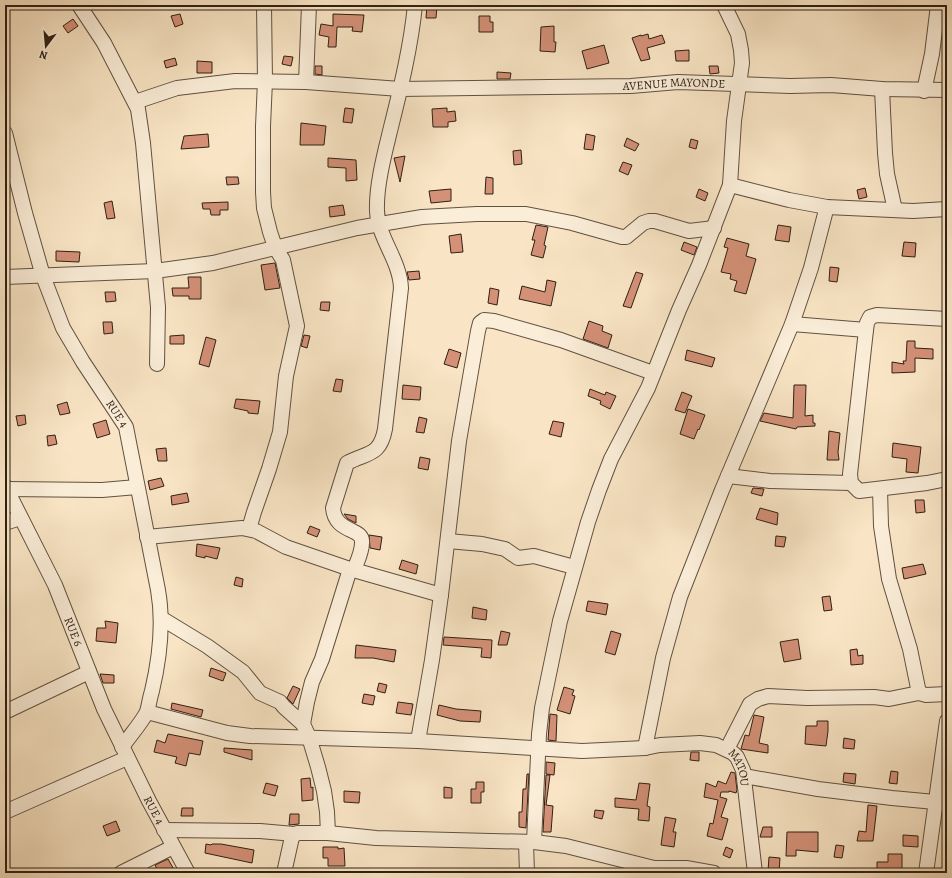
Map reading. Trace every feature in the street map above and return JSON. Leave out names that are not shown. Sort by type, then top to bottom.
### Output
[{"type":"street","points":[[79,5],[104,43],[135,102],[140,117],[158,307],[157,364]]},
{"type":"street","points":[[249,529],[270,469],[280,432],[286,376],[297,326],[283,260],[275,247],[264,208],[262,149],[266,81],[264,5]]},
{"type":"street","points":[[306,82],[310,5]]},
{"type":"street","points":[[303,724],[312,682],[322,659],[352,569],[362,544],[362,537],[360,534],[342,526],[333,514],[333,508],[346,463],[375,451],[380,446],[383,440],[388,411],[400,295],[400,281],[399,273],[378,224],[378,191],[412,32],[415,5]]},
{"type":"street","points":[[526,873],[543,701],[560,621],[574,567],[601,484],[611,459],[648,388],[714,228],[730,185],[734,121],[742,63],[738,34],[724,5]]},
{"type":"street","points":[[924,90],[932,54],[938,5]]},
{"type":"street","name":"AVENUE MAYONDE","points":[[135,102],[184,87],[234,81],[306,82],[400,89],[631,86],[678,82],[790,86],[831,85],[882,89],[947,90]]},
{"type":"street","points":[[882,89],[887,174],[895,210]]},
{"type":"street","name":"RUE 4","points":[[5,133],[25,213],[43,276],[63,328],[68,339],[126,427],[161,606],[161,647],[147,712]]},
{"type":"street","points":[[730,185],[827,207],[895,210],[947,209]]},
{"type":"street","points":[[645,748],[664,658],[680,596],[728,476],[792,324],[811,268],[827,207]]},
{"type":"street","points":[[5,277],[155,270],[214,263],[275,247],[378,224],[422,217],[500,213],[526,214],[572,222],[622,237],[626,237],[643,223],[649,221],[655,221],[689,231],[714,228]]},
{"type":"street","points":[[851,483],[850,474],[866,330],[870,317],[877,315],[947,319]]},
{"type":"street","points":[[418,741],[430,675],[441,595],[459,441],[478,331],[482,321],[494,321],[561,340],[654,373]]},
{"type":"street","points":[[792,324],[866,330]]},
{"type":"street","points":[[728,476],[770,481],[851,483],[859,490],[880,489],[947,479]]},
{"type":"street","points":[[6,487],[102,490],[137,487]]},
{"type":"street","name":"RUE 6","points":[[6,487],[54,585],[104,709],[124,752]]},
{"type":"street","points":[[880,489],[881,526],[889,579],[910,649],[920,693]]},
{"type":"street","points":[[5,523],[20,518]]},
{"type":"street","points":[[147,537],[249,529],[286,547],[352,569],[441,595]]},
{"type":"street","points":[[448,540],[496,547],[505,549],[518,558],[534,556],[574,567]]},
{"type":"street","points":[[161,618],[208,646],[243,672],[260,693],[280,702],[284,708],[303,724],[309,737],[324,791],[328,833]]},
{"type":"street","points":[[5,712],[89,672]]},
{"type":"street","points":[[727,749],[750,704],[758,699],[768,696],[807,698],[867,697],[889,699],[920,693],[926,695],[947,694]]},
{"type":"street","points":[[5,812],[124,752],[147,712]]},
{"type":"street","name":"MATOU","points":[[147,712],[240,735],[418,741],[539,749],[598,751],[645,748],[660,745],[700,743],[716,745],[727,749],[737,757],[743,770],[755,873]]},
{"type":"street","points":[[926,873],[941,801],[947,721]]},
{"type":"street","name":"RUE 4","points":[[124,752],[188,873]]},
{"type":"street","points":[[744,776],[818,789],[941,801]]},
{"type":"street","points":[[164,830],[260,831],[294,834],[328,833],[376,838],[530,843],[566,846],[654,868],[686,868],[714,873]]},
{"type":"street","points":[[284,873],[294,834]]},
{"type":"street","points":[[121,873],[173,847]]},
{"type":"building","points":[[427,5],[437,6],[436,18],[426,18]]},
{"type":"building","points":[[180,14],[183,24],[175,27],[171,16]]},
{"type":"building","points":[[333,14],[364,15],[362,32],[352,31],[353,27],[337,27],[336,47],[328,47],[329,37],[319,35],[321,24],[333,26]]},
{"type":"building","points":[[479,16],[490,16],[490,22],[493,22],[493,32],[479,32]]},
{"type":"building","points":[[73,19],[78,26],[68,33],[63,26]]},
{"type":"building","points":[[554,26],[554,42],[556,42],[555,52],[540,51],[541,27]]},
{"type":"building","points":[[648,34],[649,39],[662,35],[665,43],[647,48],[650,59],[641,61],[632,38]]},
{"type":"building","points":[[604,45],[609,63],[587,69],[582,51]]},
{"type":"building","points":[[689,50],[689,61],[676,61],[675,51]]},
{"type":"building","points":[[284,56],[293,57],[291,66],[282,64]]},
{"type":"building","points":[[175,58],[177,65],[166,68],[164,61]]},
{"type":"building","points":[[197,61],[212,62],[212,73],[197,73]]},
{"type":"building","points":[[315,66],[322,66],[322,75],[315,74]]},
{"type":"building","points":[[709,66],[718,66],[719,73],[710,74]]},
{"type":"building","points":[[497,72],[511,73],[510,79],[497,79]]},
{"type":"building","points":[[345,108],[354,109],[352,123],[343,122]]},
{"type":"building","points":[[447,108],[447,112],[455,111],[456,121],[448,122],[448,127],[433,127],[432,109]]},
{"type":"building","points":[[301,123],[326,126],[324,145],[300,145]]},
{"type":"building","points":[[208,134],[209,147],[181,149],[184,136]]},
{"type":"building","points":[[586,134],[595,136],[593,150],[584,149]]},
{"type":"building","points":[[627,138],[639,144],[635,151],[624,146]]},
{"type":"building","points":[[691,139],[698,141],[696,149],[689,147]]},
{"type":"building","points":[[521,150],[522,164],[514,165],[513,151]]},
{"type":"building","points":[[405,156],[400,182],[394,158]]},
{"type":"building","points":[[328,158],[356,160],[357,180],[346,181],[346,168],[328,167]]},
{"type":"building","points":[[623,162],[632,165],[628,175],[619,171]]},
{"type":"building","points":[[226,177],[238,177],[239,184],[227,185]]},
{"type":"building","points":[[486,177],[493,178],[493,194],[485,194]]},
{"type":"building","points":[[865,188],[867,197],[859,199],[857,190]]},
{"type":"building","points":[[451,189],[451,201],[431,203],[429,191]]},
{"type":"building","points":[[699,189],[708,193],[705,201],[696,197]]},
{"type":"building","points":[[112,201],[115,218],[107,219],[104,203]]},
{"type":"building","points":[[228,202],[228,210],[220,210],[220,215],[211,215],[210,209],[203,209],[202,203]]},
{"type":"building","points":[[343,205],[345,215],[330,217],[329,207]]},
{"type":"building","points":[[536,225],[548,227],[543,258],[531,255],[535,240],[532,240]]},
{"type":"building","points":[[778,225],[791,227],[789,242],[775,240]]},
{"type":"building","points":[[461,234],[463,252],[451,253],[449,236]]},
{"type":"building","points":[[727,238],[749,244],[746,256],[756,259],[746,294],[734,291],[737,281],[730,279],[731,274],[721,272],[728,248],[724,247]]},
{"type":"building","points":[[684,242],[697,247],[694,255],[681,250]]},
{"type":"building","points":[[904,242],[916,243],[915,257],[902,256]]},
{"type":"building","points":[[56,251],[80,252],[79,262],[56,261]]},
{"type":"building","points":[[275,263],[280,288],[265,290],[261,265]]},
{"type":"building","points":[[830,267],[839,268],[837,282],[829,281]]},
{"type":"building","points":[[419,271],[420,279],[409,280],[407,272]]},
{"type":"building","points":[[636,272],[643,274],[631,308],[623,306]]},
{"type":"building","points":[[188,277],[201,277],[201,299],[189,299],[189,296],[173,296],[172,288],[189,288]]},
{"type":"building","points":[[547,280],[556,282],[551,306],[519,299],[522,286],[545,292]]},
{"type":"building","points":[[490,288],[499,290],[497,305],[488,303]]},
{"type":"building","points":[[105,292],[115,292],[116,301],[106,302]]},
{"type":"building","points":[[321,302],[330,302],[329,311],[320,310]]},
{"type":"building","points":[[589,321],[603,326],[602,331],[612,335],[608,348],[583,339]]},
{"type":"building","points":[[103,322],[112,322],[113,333],[104,334]]},
{"type":"building","points":[[184,335],[184,344],[170,344],[170,336]]},
{"type":"building","points":[[304,335],[310,336],[307,348],[301,346]]},
{"type":"building","points":[[206,337],[216,340],[209,367],[199,364]]},
{"type":"building","points":[[907,341],[915,341],[915,348],[933,349],[933,359],[915,358],[915,372],[892,373],[892,362],[904,364],[903,361],[906,361]]},
{"type":"building","points":[[449,349],[461,353],[457,368],[444,364]]},
{"type":"building","points":[[687,350],[715,358],[712,367],[685,360]]},
{"type":"building","points":[[336,379],[343,380],[341,392],[333,391]]},
{"type":"building","points":[[403,385],[421,387],[420,400],[402,399]]},
{"type":"building","points":[[794,385],[806,385],[805,416],[813,415],[813,423],[815,423],[815,426],[797,427],[796,429],[760,421],[764,413],[793,418]]},
{"type":"building","points":[[590,389],[605,395],[606,392],[616,396],[610,409],[600,404],[601,401],[588,396]]},
{"type":"building","points":[[682,392],[692,396],[685,413],[675,410]]},
{"type":"building","points":[[236,399],[260,401],[258,414],[248,413],[248,411],[234,408]]},
{"type":"building","points":[[67,402],[70,413],[60,415],[57,405]]},
{"type":"building","points":[[688,409],[705,415],[694,439],[680,434]]},
{"type":"building","points":[[25,415],[26,424],[18,426],[16,416]]},
{"type":"building","points":[[419,417],[427,419],[424,433],[416,432]]},
{"type":"building","points":[[106,420],[110,434],[97,438],[93,424]]},
{"type":"building","points":[[553,421],[564,423],[561,437],[549,434]]},
{"type":"building","points":[[829,431],[840,433],[838,452],[839,460],[827,460]]},
{"type":"building","points":[[55,435],[57,444],[48,446],[47,436]]},
{"type":"building","points":[[893,443],[921,447],[918,473],[906,472],[907,459],[892,457]]},
{"type":"building","points":[[166,448],[167,461],[158,461],[156,449]]},
{"type":"building","points":[[420,457],[430,459],[428,470],[418,468]]},
{"type":"building","points":[[161,478],[164,486],[150,490],[148,481]]},
{"type":"building","points":[[753,488],[764,489],[762,496],[751,493]]},
{"type":"building","points":[[187,493],[189,502],[172,505],[171,496]]},
{"type":"building","points":[[915,500],[924,500],[925,512],[916,513]]},
{"type":"building","points":[[760,508],[778,513],[777,525],[756,519]]},
{"type":"building","points":[[344,514],[356,516],[356,523],[348,519]]},
{"type":"building","points":[[310,526],[320,530],[317,537],[307,533]]},
{"type":"building","points":[[369,535],[382,537],[380,550],[370,548]]},
{"type":"building","points":[[776,536],[786,537],[784,547],[775,546]]},
{"type":"building","points":[[197,544],[220,548],[217,559],[205,556],[205,558],[196,556]]},
{"type":"building","points":[[402,560],[418,565],[416,574],[399,569]]},
{"type":"building","points":[[923,564],[926,574],[904,579],[902,568]]},
{"type":"building","points":[[236,577],[243,579],[242,587],[234,585]]},
{"type":"building","points":[[830,596],[832,610],[824,611],[822,597]]},
{"type":"building","points":[[588,601],[608,604],[606,615],[586,611]]},
{"type":"building","points":[[473,607],[487,610],[486,620],[472,618]]},
{"type":"building","points":[[105,621],[118,623],[116,643],[96,641],[97,628],[106,628]]},
{"type":"building","points":[[501,631],[510,633],[507,645],[498,645]]},
{"type":"building","points":[[611,631],[621,634],[615,655],[605,652]]},
{"type":"building","points":[[444,637],[492,640],[491,658],[481,657],[482,648],[443,645]]},
{"type":"building","points":[[798,639],[801,659],[784,662],[780,642]]},
{"type":"building","points":[[356,645],[396,650],[394,662],[373,658],[355,658]]},
{"type":"building","points":[[857,649],[858,656],[863,655],[863,664],[851,665],[850,650]]},
{"type":"building","points":[[211,668],[226,673],[223,681],[209,676]]},
{"type":"building","points":[[100,674],[114,675],[114,683],[103,683]]},
{"type":"building","points":[[379,683],[387,685],[385,693],[377,691]]},
{"type":"building","points":[[293,686],[300,689],[293,704],[287,698]]},
{"type":"building","points":[[564,687],[574,690],[572,695],[575,696],[570,714],[557,710]]},
{"type":"building","points":[[364,694],[375,696],[373,705],[362,703]]},
{"type":"building","points":[[398,702],[413,704],[411,715],[396,713]]},
{"type":"building","points":[[172,703],[203,710],[201,717],[171,709]]},
{"type":"building","points":[[439,705],[456,709],[481,711],[480,722],[460,721],[437,715]]},
{"type":"building","points":[[550,714],[557,715],[556,741],[548,740]]},
{"type":"building","points":[[754,715],[764,717],[759,743],[768,745],[768,753],[741,749],[745,735],[749,736]]},
{"type":"building","points":[[817,721],[828,721],[826,746],[805,744],[806,726],[817,726]]},
{"type":"building","points":[[168,734],[203,741],[200,755],[189,753],[186,766],[175,763],[177,757],[154,752],[157,740],[165,743]]},
{"type":"building","points":[[844,738],[855,740],[854,749],[843,748]]},
{"type":"building","points":[[224,748],[252,750],[252,760],[224,752]]},
{"type":"building","points":[[691,752],[699,752],[699,761],[690,760]]},
{"type":"building","points":[[546,762],[555,763],[554,775],[546,774]]},
{"type":"building","points":[[891,771],[898,772],[897,784],[889,783]]},
{"type":"building","points":[[731,772],[735,773],[737,790],[736,793],[729,791],[721,792],[720,797],[727,799],[721,817],[728,819],[722,840],[707,836],[710,823],[713,824],[718,800],[704,797],[706,783],[716,787],[718,781],[726,784]]},
{"type":"building","points":[[844,773],[856,774],[855,784],[843,782]]},
{"type":"building","points":[[527,774],[529,774],[526,828],[519,827],[519,812],[522,812],[523,789],[526,789]]},
{"type":"building","points":[[546,775],[550,775],[546,805],[553,806],[551,832],[543,832]]},
{"type":"building","points":[[310,778],[311,788],[313,787],[313,800],[302,801],[301,779]]},
{"type":"building","points":[[476,782],[484,782],[484,792],[481,792],[481,803],[471,803],[471,789],[476,789]]},
{"type":"building","points":[[266,783],[278,786],[275,796],[263,793]]},
{"type":"building","points":[[639,783],[650,784],[647,806],[650,807],[649,821],[638,820],[639,809],[615,807],[615,798],[636,800]]},
{"type":"building","points":[[444,787],[452,788],[452,798],[444,798]]},
{"type":"building","points":[[344,791],[360,792],[359,803],[344,802]]},
{"type":"building","points":[[868,805],[877,806],[873,841],[857,841],[859,831],[866,832]]},
{"type":"building","points":[[182,808],[193,808],[193,816],[181,816]]},
{"type":"building","points":[[595,810],[604,811],[602,819],[594,817]]},
{"type":"building","points":[[290,814],[299,814],[299,824],[289,825]]},
{"type":"building","points":[[665,817],[676,819],[673,832],[676,832],[674,847],[661,845]]},
{"type":"building","points":[[116,821],[120,831],[107,836],[103,826]]},
{"type":"building","points":[[763,827],[772,827],[772,837],[760,837]]},
{"type":"building","points":[[787,832],[818,832],[818,852],[796,850],[796,856],[786,856]]},
{"type":"building","points":[[903,835],[918,836],[918,847],[903,846]]},
{"type":"building","points":[[206,844],[221,844],[254,850],[252,863],[205,853]]},
{"type":"building","points":[[836,845],[844,846],[842,858],[834,857]]},
{"type":"building","points":[[323,847],[338,847],[338,849],[344,848],[345,866],[328,866],[328,858],[323,858]]},
{"type":"building","points":[[726,847],[733,850],[730,858],[723,855]]},
{"type":"building","points":[[888,854],[902,854],[902,870],[877,870],[877,862],[888,862]]},
{"type":"building","points":[[769,857],[780,858],[779,872],[768,871]]},
{"type":"building","points":[[168,859],[176,873],[159,873],[155,865]]}]
